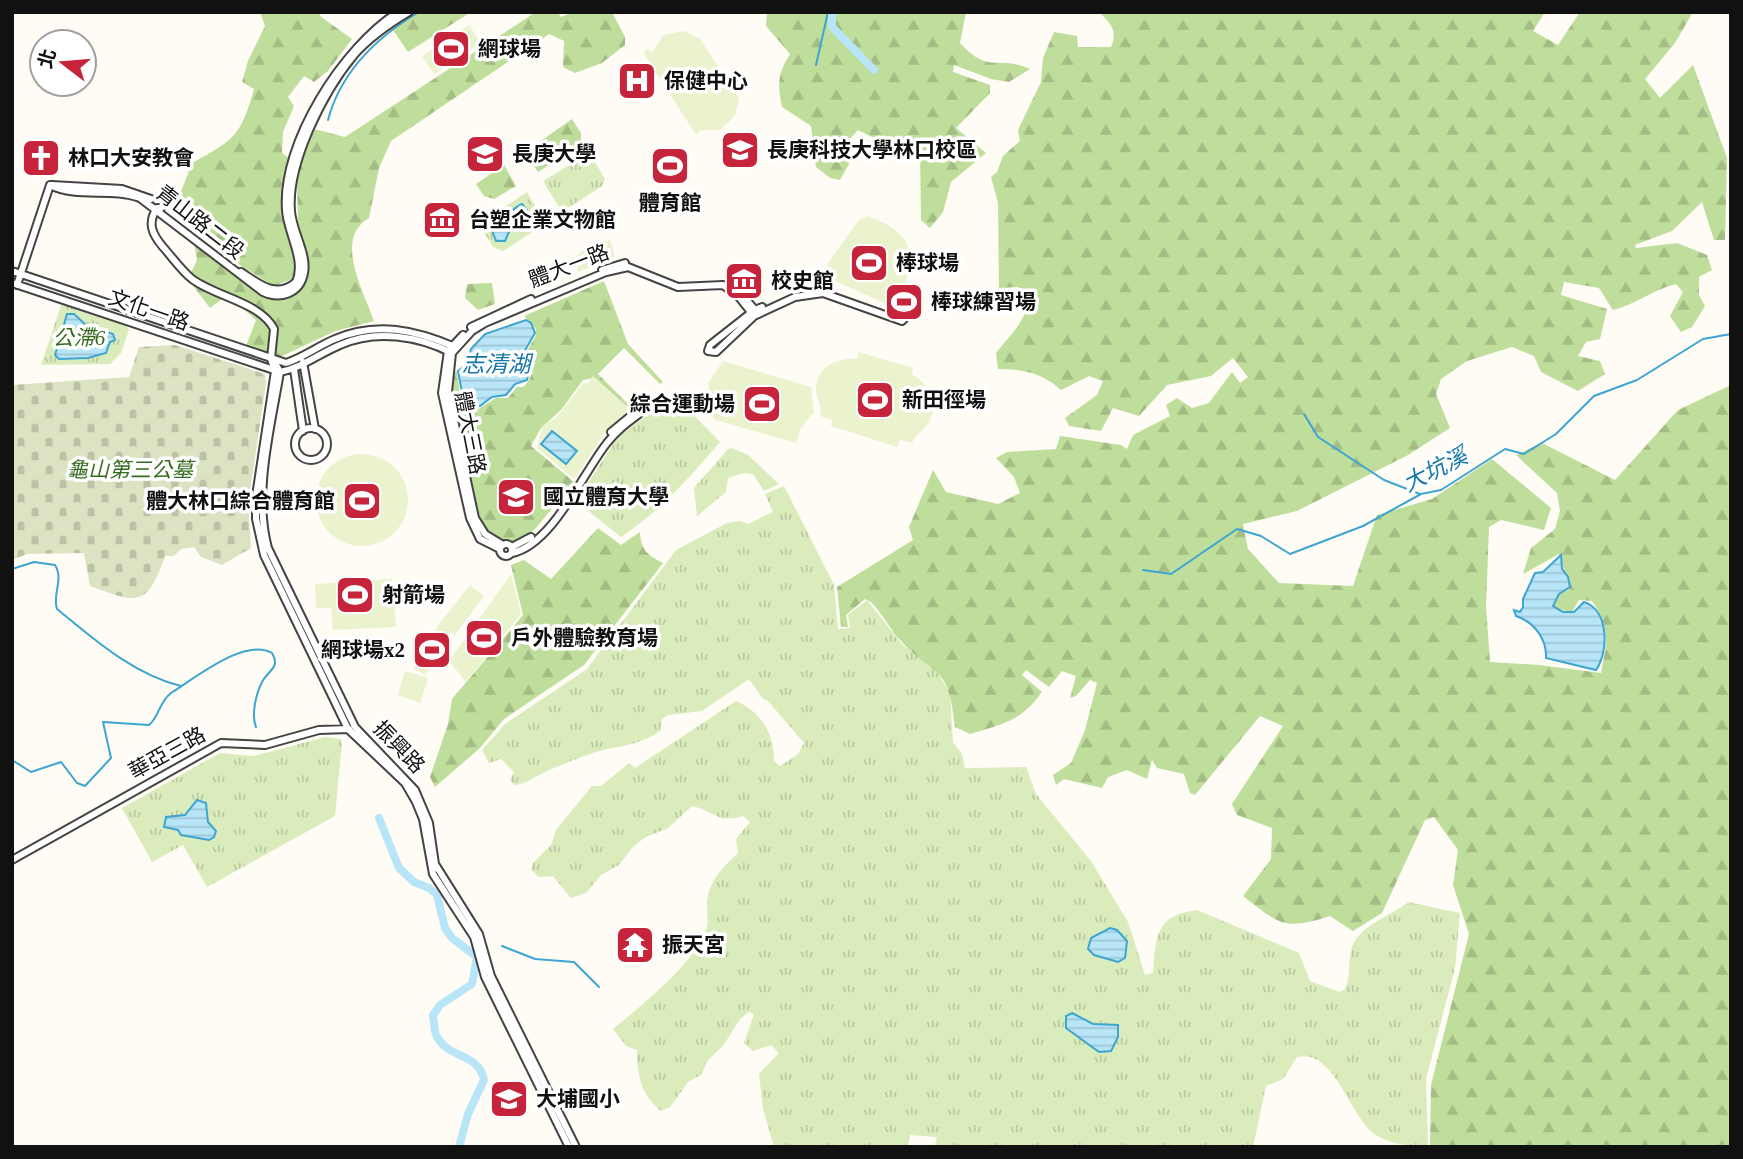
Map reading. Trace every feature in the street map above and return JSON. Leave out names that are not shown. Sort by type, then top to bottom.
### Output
[{"type":"street","name":"青山路二段","points":[[159,208],[264,287],[276,291],[290,287],[299,274],[300,266],[288,228],[286,190],[307,125],[349,53],[398,12]]},
{"type":"street","name":"青山路二段","points":[[21,274],[50,185],[129,190],[149,197],[263,292],[276,297],[295,290],[302,280],[305,267],[291,211],[291,194],[304,145],[321,105],[354,56],[409,12]]},
{"type":"street","points":[[159,208],[151,225],[155,236],[188,276],[271,322],[275,338],[272,359],[277,371],[305,366],[339,345],[376,336],[401,337],[453,350]]},
{"type":"street","name":"體大一路","points":[[453,350],[479,321],[615,264],[645,267],[662,279],[679,284],[714,280],[724,282],[736,289],[754,313]]},
{"type":"street","name":"文化一路","points":[[12,271],[272,359]]},
{"type":"street","points":[[15,284],[21,274]]},
{"type":"street","name":"文化一路","points":[[15,284],[277,371]]},
{"type":"street","points":[[754,313],[710,345],[708,351],[716,352],[754,313],[795,297],[823,293],[902,321],[904,319],[824,290],[795,294],[754,313]]},
{"type":"street","points":[[272,359],[286,363],[334,339],[375,329],[412,331],[453,350]]},
{"type":"street","name":"體大三路","points":[[453,350],[442,393],[470,518],[480,538],[501,547]]},
{"type":"street","points":[[302,357],[314,429]]},
{"type":"street","points":[[294,369],[303,431]]},
{"type":"street","name":"振興路","points":[[277,371],[262,501],[263,529],[276,567],[351,728],[410,786],[429,823],[435,864],[479,934],[490,972],[569,1147]]},
{"type":"street","points":[[501,547],[505,556],[512,550],[538,531],[562,504],[606,438],[639,410],[639,414],[606,443],[562,510],[539,536],[512,550],[501,547]]},
{"type":"street","points":[[314,429],[324,435],[327,445],[323,455],[315,460],[304,459],[297,452],[297,438],[303,431],[314,429]]},
{"type":"street","name":"華亞三路","points":[[12,860],[221,743],[265,745],[319,730],[351,728]]},
{"type":"street","name":"振興路","points":[[550,1103],[576,1147]]},
{"type":"green space","points":[[260,12],[319,12],[320,16],[352,39],[328,71],[314,82],[304,76],[288,97],[294,106],[283,132],[282,153],[289,158],[282,206],[297,264],[292,279],[274,286],[241,266],[174,210],[192,163],[227,142],[245,117],[254,89],[242,82],[248,61],[265,26]]},
{"type":"green space","points":[[418,12],[471,12],[408,52],[393,30]]},
{"type":"green space","points":[[536,12],[557,12],[561,17],[573,12],[612,12],[625,37],[625,45],[602,63],[575,73],[563,67],[564,41],[549,34],[391,141],[379,168],[369,218],[358,227],[353,238],[354,266],[374,321],[335,331],[278,358],[246,346],[256,320],[227,295],[210,308],[188,279],[197,260],[194,242],[262,296],[280,300],[293,296],[307,280],[309,263],[298,221],[297,186],[299,167],[314,129],[345,137]]},
{"type":"green space","points":[[767,12],[828,12],[831,17],[835,12],[966,12],[960,43],[971,53],[987,62],[1009,63],[1030,69],[1009,82],[991,79],[954,65],[953,72],[990,85],[990,93],[956,128],[986,153],[951,182],[943,212],[930,228],[921,220],[920,145],[909,142],[878,153],[876,139],[858,130],[848,141],[850,162],[840,180],[830,178],[816,167],[811,126],[782,107],[780,79],[790,54],[766,26]]},
{"type":"green space","points":[[1099,12],[1545,12],[1533,31],[1558,45],[1580,12],[1693,12],[1675,43],[1645,79],[1660,98],[1693,65],[1727,158],[1725,240],[1714,240],[1702,202],[1672,231],[1635,245],[1636,248],[1677,243],[1707,255],[1712,270],[1699,277],[1699,295],[1705,306],[1692,327],[1681,332],[1670,316],[1683,292],[1676,284],[1613,310],[1599,288],[1564,282],[1561,295],[1607,309],[1600,339],[1586,342],[1578,356],[1600,361],[1605,374],[1578,391],[1541,372],[1534,356],[1512,347],[1467,361],[1441,379],[1436,394],[1450,428],[1408,455],[1297,511],[1243,524],[1248,549],[1279,583],[1353,586],[1377,515],[1432,499],[1492,459],[1551,508],[1544,530],[1501,520],[1489,527],[1486,606],[1490,662],[1601,673],[1605,652],[1605,628],[1592,601],[1579,600],[1572,612],[1551,608],[1554,597],[1570,589],[1559,554],[1523,574],[1531,548],[1555,529],[1560,511],[1557,493],[1516,455],[1542,443],[1615,480],[1678,410],[1731,385],[1731,1147],[1430,1147],[1431,1085],[1469,934],[1453,885],[1458,850],[1434,817],[1425,820],[1382,913],[1353,931],[1330,916],[1302,923],[1283,922],[1274,919],[1243,896],[1271,859],[1272,828],[1237,815],[1232,804],[1283,726],[1260,716],[1195,795],[1190,793],[1184,774],[1157,768],[1152,760],[1147,779],[1127,770],[1108,777],[1102,788],[1064,779],[1056,785],[1053,775],[1071,763],[1085,730],[1097,683],[1090,680],[1076,696],[1070,698],[1076,676],[1062,671],[1049,687],[1026,670],[1022,675],[1042,692],[1034,702],[1011,720],[970,734],[955,727],[949,692],[940,675],[902,642],[871,602],[865,599],[846,615],[848,627],[841,627],[837,587],[913,540],[909,527],[933,470],[946,492],[998,504],[1020,493],[1014,477],[996,458],[1007,452],[1056,449],[1060,436],[1121,445],[1127,449],[1133,435],[1170,416],[1166,405],[1177,398],[1192,408],[1209,403],[1232,372],[1240,383],[1248,377],[1233,358],[1211,376],[1167,385],[1139,416],[1113,408],[1101,431],[1069,426],[1065,418],[1097,395],[1103,381],[1089,376],[1061,390],[1032,373],[998,369],[996,353],[1023,318],[1028,293],[1018,287],[999,288],[998,203],[991,177],[997,172],[1003,156],[1020,141],[1018,130],[1041,82],[1043,58],[1054,32],[1077,36],[1078,47],[1111,47],[1114,36],[1112,28]]},
{"type":"green space","name":"網球場","points":[[469,25],[481,43],[434,74],[422,56]]},
{"type":"green space","points":[[684,31],[700,39],[739,98],[735,116],[720,130],[701,130],[696,135],[643,52],[648,49],[651,53],[664,35]]},
{"type":"green space","points":[[572,119],[581,133],[581,145],[538,172],[525,152]]},
{"type":"green space","points":[[583,157],[593,159],[605,179],[602,186],[562,212],[543,181]]},
{"type":"green space","points":[[504,165],[516,186],[494,199],[484,196],[476,184]]},
{"type":"green space","points":[[527,192],[545,224],[503,251],[493,247],[481,227],[482,222]]},
{"type":"green space","name":"棒球場","points":[[867,216],[893,228],[907,245],[910,266],[899,294],[905,287],[919,297],[908,310],[889,306],[898,296],[886,304],[827,277],[830,260],[859,220]]},
{"type":"green space","points":[[610,240],[615,257],[578,272],[576,257],[586,246]]},
{"type":"green space","points":[[604,281],[628,344],[663,382],[660,384],[624,348],[598,374],[633,409],[594,378],[583,380],[561,410],[541,428],[531,446],[574,482],[536,528],[518,543],[495,539],[488,535],[483,525],[470,484],[451,373],[457,371],[460,395],[465,407],[475,411],[496,398],[508,398],[517,387],[523,387],[527,383],[531,375],[525,355],[536,335],[536,329],[524,316]]},
{"type":"green space","points":[[492,283],[495,304],[478,310],[465,298],[467,284]]},
{"type":"green space","name":"公滯6","points":[[62,303],[126,324],[129,330],[121,353],[110,364],[41,365]]},
{"type":"green space","name":"龜山第三公墓","points":[[175,345],[265,374],[266,383],[248,504],[251,548],[222,565],[201,557],[194,547],[181,549],[174,556],[165,556],[152,585],[145,593],[129,598],[90,586],[84,553],[27,554],[12,560],[12,385],[129,377],[139,347]]},
{"type":"green space","name":"新田徑場","points":[[859,352],[913,368],[912,374],[923,383],[931,395],[932,415],[912,443],[900,440],[897,447],[831,426],[832,420],[820,416],[816,389],[820,375],[829,365],[857,359]]},
{"type":"green space","name":"綜合運動場","points":[[723,361],[811,387],[814,412],[801,428],[796,443],[715,420],[708,411],[711,402],[708,383]]},
{"type":"green space","points":[[593,376],[631,410],[608,428],[574,479],[537,448],[542,426],[556,418],[584,382],[587,384]]},
{"type":"green space","points":[[674,395],[720,442],[662,505],[621,537],[576,501],[618,437]]},
{"type":"green space","points":[[732,448],[748,455],[779,484],[764,491],[753,474],[744,473],[728,478],[726,492],[697,516],[694,488],[728,449]]},
{"type":"green space","name":"體大林口綜合體育館","points":[[362,454],[380,457],[395,467],[405,482],[408,500],[405,518],[395,533],[380,543],[362,546],[344,543],[329,533],[319,518],[316,500],[319,482],[329,467],[344,457]]},
{"type":"green space","points":[[784,486],[834,585],[838,629],[850,628],[848,615],[867,600],[901,643],[938,673],[950,693],[953,742],[962,754],[965,768],[1026,767],[1036,794],[1091,861],[1128,922],[1145,975],[1153,973],[1157,939],[1165,923],[1173,917],[1197,910],[1299,953],[1310,981],[1339,992],[1345,989],[1347,984],[1354,942],[1366,928],[1408,902],[1460,913],[1455,968],[1426,1079],[1428,1147],[1388,1141],[1376,1135],[1366,1126],[1332,1073],[1322,1063],[1310,1057],[1297,1057],[1283,1079],[1266,1086],[1253,1147],[935,1147],[937,1137],[910,1135],[908,1147],[774,1147],[763,1109],[759,1074],[779,1053],[771,1045],[753,1051],[744,1043],[754,1014],[749,1012],[740,1019],[723,1046],[708,1060],[701,1075],[688,1082],[670,1107],[661,1111],[654,1105],[642,1084],[637,1050],[626,1046],[613,1029],[666,984],[700,943],[707,927],[710,888],[722,869],[738,853],[736,839],[750,822],[743,816],[727,819],[692,806],[668,828],[644,838],[619,865],[601,875],[586,893],[571,898],[553,876],[539,877],[531,870],[533,863],[551,845],[556,830],[592,786],[601,786],[629,763],[635,768],[736,701],[753,711],[765,725],[772,742],[774,761],[780,766],[798,754],[804,743],[768,701],[763,699],[749,679],[702,711],[668,715],[662,719],[660,731],[652,736],[587,755],[522,783],[514,785],[510,780],[514,772],[501,759],[489,763],[482,750],[505,724],[587,669],[676,550],[727,523],[740,521],[748,524],[773,512],[765,494]]},
{"type":"green space","points":[[598,528],[621,545],[640,532],[646,552],[663,563],[584,665],[504,719],[480,748],[435,787],[430,777],[448,724],[452,699],[523,615],[511,565],[524,560],[551,579]]},
{"type":"green space","name":"戶外體驗教育場","points":[[511,574],[521,614],[466,682],[449,661]]},
{"type":"green space","name":"射箭場","points":[[392,579],[396,627],[333,630],[331,608],[316,608],[315,584]]},
{"type":"green space","points":[[470,585],[484,596],[455,635],[451,632],[425,675],[413,668],[439,624]]},
{"type":"green space","name":"網球場x2","points":[[405,671],[428,678],[420,703],[398,695]]},
{"type":"green space","points":[[325,737],[341,739],[342,742],[335,816],[207,887],[183,845],[152,862],[122,808],[220,753],[254,756]]},
{"type":"water","points":[[522,204],[527,210],[521,217],[522,220],[512,225],[505,241],[496,241],[492,230]]},
{"type":"water","points":[[67,314],[74,314],[86,325],[113,334],[115,340],[110,342],[106,353],[88,358],[59,359],[55,355]]},
{"type":"water","name":"志清湖","points":[[526,320],[531,323],[535,333],[523,354],[530,369],[527,380],[515,384],[506,395],[492,397],[480,406],[471,407],[463,398],[458,371],[468,363],[471,349],[485,334]]},
{"type":"water","points":[[552,431],[577,451],[566,464],[541,444]]},
{"type":"water","points":[[1561,555],[1562,569],[1568,577],[1570,587],[1559,594],[1553,606],[1563,612],[1574,612],[1584,602],[1598,613],[1605,642],[1596,670],[1546,658],[1544,644],[1538,632],[1528,622],[1516,616],[1514,610],[1520,612],[1523,607],[1523,599],[1535,573],[1543,572]]},
{"type":"water","points":[[197,800],[206,803],[208,822],[216,831],[214,837],[209,840],[181,835],[178,830],[164,827],[166,817],[185,815]]},
{"type":"water","points":[[1110,928],[1117,930],[1127,941],[1125,958],[1118,962],[1094,955],[1088,949],[1091,938]]},
{"type":"water","points":[[1072,1013],[1093,1024],[1118,1025],[1118,1037],[1111,1051],[1099,1052],[1066,1028],[1066,1016]]},
{"type":"waterway","points":[[328,120],[334,102],[351,71],[375,44],[419,12]]},
{"type":"waterway","points":[[816,65],[828,12]]},
{"type":"waterway","points":[[832,12],[832,27],[874,70]]},
{"type":"waterway","name":"大坑溪","points":[[1143,570],[1171,574],[1237,529],[1261,536],[1290,554],[1363,526],[1421,494],[1441,490],[1505,449],[1524,454],[1556,434],[1594,396],[1637,380],[1703,339],[1731,334]]},
{"type":"waterway","points":[[1304,414],[1318,437],[1384,480],[1420,494]]},
{"type":"waterway","points":[[12,569],[34,562],[55,565],[58,576],[57,609],[131,665],[163,681],[181,686]]},
{"type":"waterway","points":[[12,760],[31,772],[61,762],[77,783],[85,786],[111,758],[103,722],[149,725],[171,693],[234,655],[261,650],[272,653],[275,662],[258,692],[254,711],[256,727]]},
{"type":"waterway","points":[[379,818],[399,868],[414,882],[429,888],[437,895],[445,928],[452,938],[477,957],[472,984],[440,1005],[433,1015],[436,1035],[442,1044],[476,1065],[484,1080],[468,1114],[459,1147]]},
{"type":"waterway","points":[[502,946],[535,959],[574,962],[599,987]]},
{"type":"place","name":"網球場","points":[[451,49]]},
{"type":"place","name":"保健中心","points":[[637,81]]},
{"type":"place","name":"長庚科技大學林口校區","points":[[740,150]]},
{"type":"place","name":"長庚大學","points":[[485,154]]},
{"type":"place","name":"林口大安教會","points":[[41,158]]},
{"type":"place","name":"體育館","points":[[670,166]]},
{"type":"place","name":"台塑企業文物館","points":[[442,220]]},
{"type":"place","name":"棒球場","points":[[869,263]]},
{"type":"place","name":"校史館","points":[[744,281]]},
{"type":"place","name":"棒球練習場","points":[[904,302]]},
{"type":"place","name":"新田徑場","points":[[875,400]]},
{"type":"place","name":"綜合運動場","points":[[762,404]]},
{"type":"place","name":"國立體育大學","points":[[516,497]]},
{"type":"place","name":"體大林口綜合體育館","points":[[362,501]]},
{"type":"place","name":"射箭場","points":[[355,595]]},
{"type":"place","name":"戶外體驗教育場","points":[[484,638]]},
{"type":"place","name":"網球場x2","points":[[432,650]]},
{"type":"place","name":"振天宮","points":[[635,945]]},
{"type":"place","name":"大埔國小","points":[[509,1099]]}]
